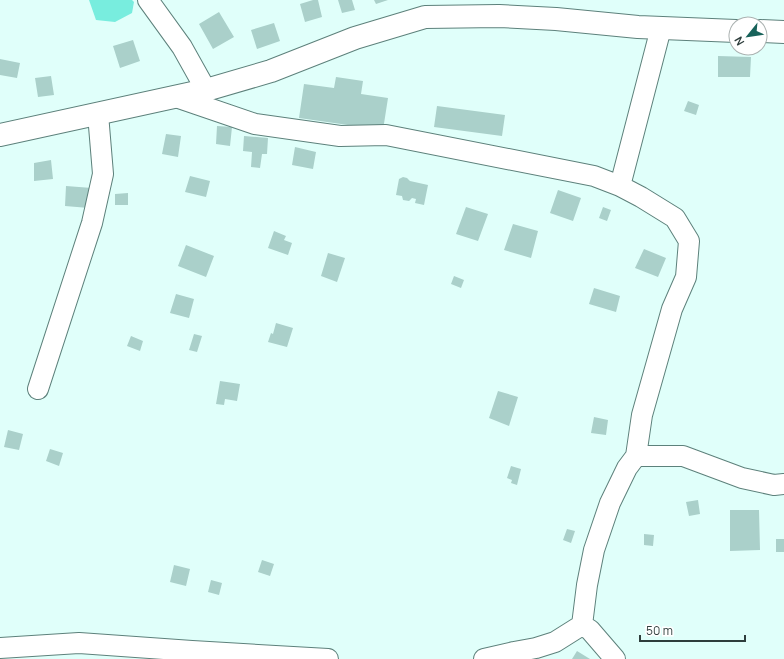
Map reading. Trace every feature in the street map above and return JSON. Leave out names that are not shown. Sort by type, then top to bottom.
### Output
[{"type":"main road","points":[[0,135],[206,90],[271,71],[355,38],[424,17],[499,16],[556,19],[661,28],[728,31]]},
{"type":"main road","points":[[768,32],[784,32]]},
{"type":"lane","points":[[148,0],[182,47],[206,90]]},
{"type":"lane","points":[[620,186],[661,28]]},
{"type":"lane","points":[[176,97],[255,124],[340,136],[386,135],[594,176],[620,186],[675,218],[689,241],[686,277],[672,308],[642,415],[636,456],[627,468],[610,503],[594,550],[587,585],[582,626]]},
{"type":"lane","points":[[38,389],[92,223],[103,174],[98,114]]},
{"type":"lane","points":[[636,456],[683,456],[742,478],[774,485],[784,484]]},
{"type":"lane","points":[[484,659],[536,648],[555,642],[582,626]]},
{"type":"lane","points":[[582,626],[590,630],[615,659]]},
{"type":"lane","points":[[0,648],[79,643],[328,659]]},
{"type":"shaded area","points":[[89,0],[132,0],[134,2],[132,13],[115,22],[96,20]]},
{"type":"building","points":[[318,0],[322,17],[305,22],[300,4]]},
{"type":"building","points":[[338,0],[352,0],[355,10],[342,13]]},
{"type":"building","points":[[374,0],[388,0],[376,4]]},
{"type":"building","points":[[219,12],[234,37],[213,49],[199,24]]},
{"type":"building","points":[[274,23],[280,41],[257,49],[251,30]]},
{"type":"building","points":[[133,40],[140,61],[120,68],[113,46]]},
{"type":"building","points":[[718,56],[751,57],[750,77],[718,77]]},
{"type":"building","points":[[0,59],[20,63],[17,78],[0,75]]},
{"type":"building","points":[[51,76],[54,95],[38,97],[35,78]]},
{"type":"building","points":[[336,77],[363,81],[361,94],[388,98],[383,130],[299,118],[304,84],[334,88]]},
{"type":"building","points":[[688,101],[699,105],[696,115],[684,111]]},
{"type":"building","points":[[437,106],[505,115],[502,136],[434,127]]},
{"type":"building","points":[[217,126],[232,127],[230,146],[216,144]]},
{"type":"building","points":[[166,134],[181,136],[178,157],[162,154]]},
{"type":"building","points":[[244,136],[268,138],[267,154],[262,154],[260,168],[251,167],[252,152],[243,151]]},
{"type":"building","points":[[295,147],[316,152],[313,169],[292,165]]},
{"type":"building","points":[[51,160],[53,179],[34,181],[34,163]]},
{"type":"building","points":[[190,176],[210,181],[206,197],[185,192]]},
{"type":"building","points":[[403,177],[410,181],[428,185],[424,205],[415,203],[416,199],[412,198],[409,201],[403,200],[402,196],[396,195],[399,179]]},
{"type":"building","points":[[66,186],[92,188],[89,208],[65,206]]},
{"type":"building","points":[[558,190],[581,198],[573,221],[550,213]]},
{"type":"building","points":[[128,193],[128,205],[115,205],[115,194]]},
{"type":"building","points":[[466,207],[488,214],[478,241],[456,234]]},
{"type":"building","points":[[603,207],[611,210],[607,221],[599,218]]},
{"type":"building","points":[[513,224],[538,231],[531,258],[504,250]]},
{"type":"building","points":[[274,231],[286,236],[284,240],[292,243],[288,255],[268,248]]},
{"type":"building","points":[[186,245],[214,256],[206,277],[178,266]]},
{"type":"building","points":[[644,249],[666,258],[658,277],[635,268]]},
{"type":"building","points":[[328,253],[345,258],[337,282],[321,276]]},
{"type":"building","points":[[454,276],[464,280],[461,288],[451,284]]},
{"type":"building","points":[[594,288],[620,296],[616,312],[589,304]]},
{"type":"building","points":[[176,294],[194,299],[189,318],[170,313]]},
{"type":"building","points":[[276,323],[293,328],[287,347],[268,342],[271,333],[273,334]]},
{"type":"building","points":[[194,334],[202,336],[197,352],[189,350]]},
{"type":"building","points":[[131,336],[143,341],[140,351],[127,346]]},
{"type":"building","points":[[220,381],[240,384],[237,401],[225,399],[224,405],[216,404]]},
{"type":"building","points":[[498,391],[518,397],[509,426],[489,418]]},
{"type":"building","points":[[594,417],[608,420],[606,435],[591,433]]},
{"type":"building","points":[[8,430],[23,434],[19,450],[4,447]]},
{"type":"building","points":[[50,449],[63,453],[59,466],[46,461]]},
{"type":"building","points":[[511,466],[521,469],[517,485],[511,483],[512,480],[507,478]]},
{"type":"building","points":[[698,500],[700,514],[689,516],[686,502]]},
{"type":"building","points":[[730,510],[759,510],[760,550],[730,551]]},
{"type":"building","points":[[567,529],[575,531],[571,543],[563,540]]},
{"type":"building","points":[[644,534],[654,535],[653,546],[644,545]]},
{"type":"building","points":[[776,539],[784,539],[784,552],[776,552]]},
{"type":"building","points":[[262,560],[274,564],[270,576],[258,572]]},
{"type":"building","points":[[174,565],[190,569],[186,586],[170,582]]},
{"type":"building","points":[[211,580],[222,583],[219,595],[208,592]]},
{"type":"building","points":[[577,651],[590,659],[572,659]]}]
